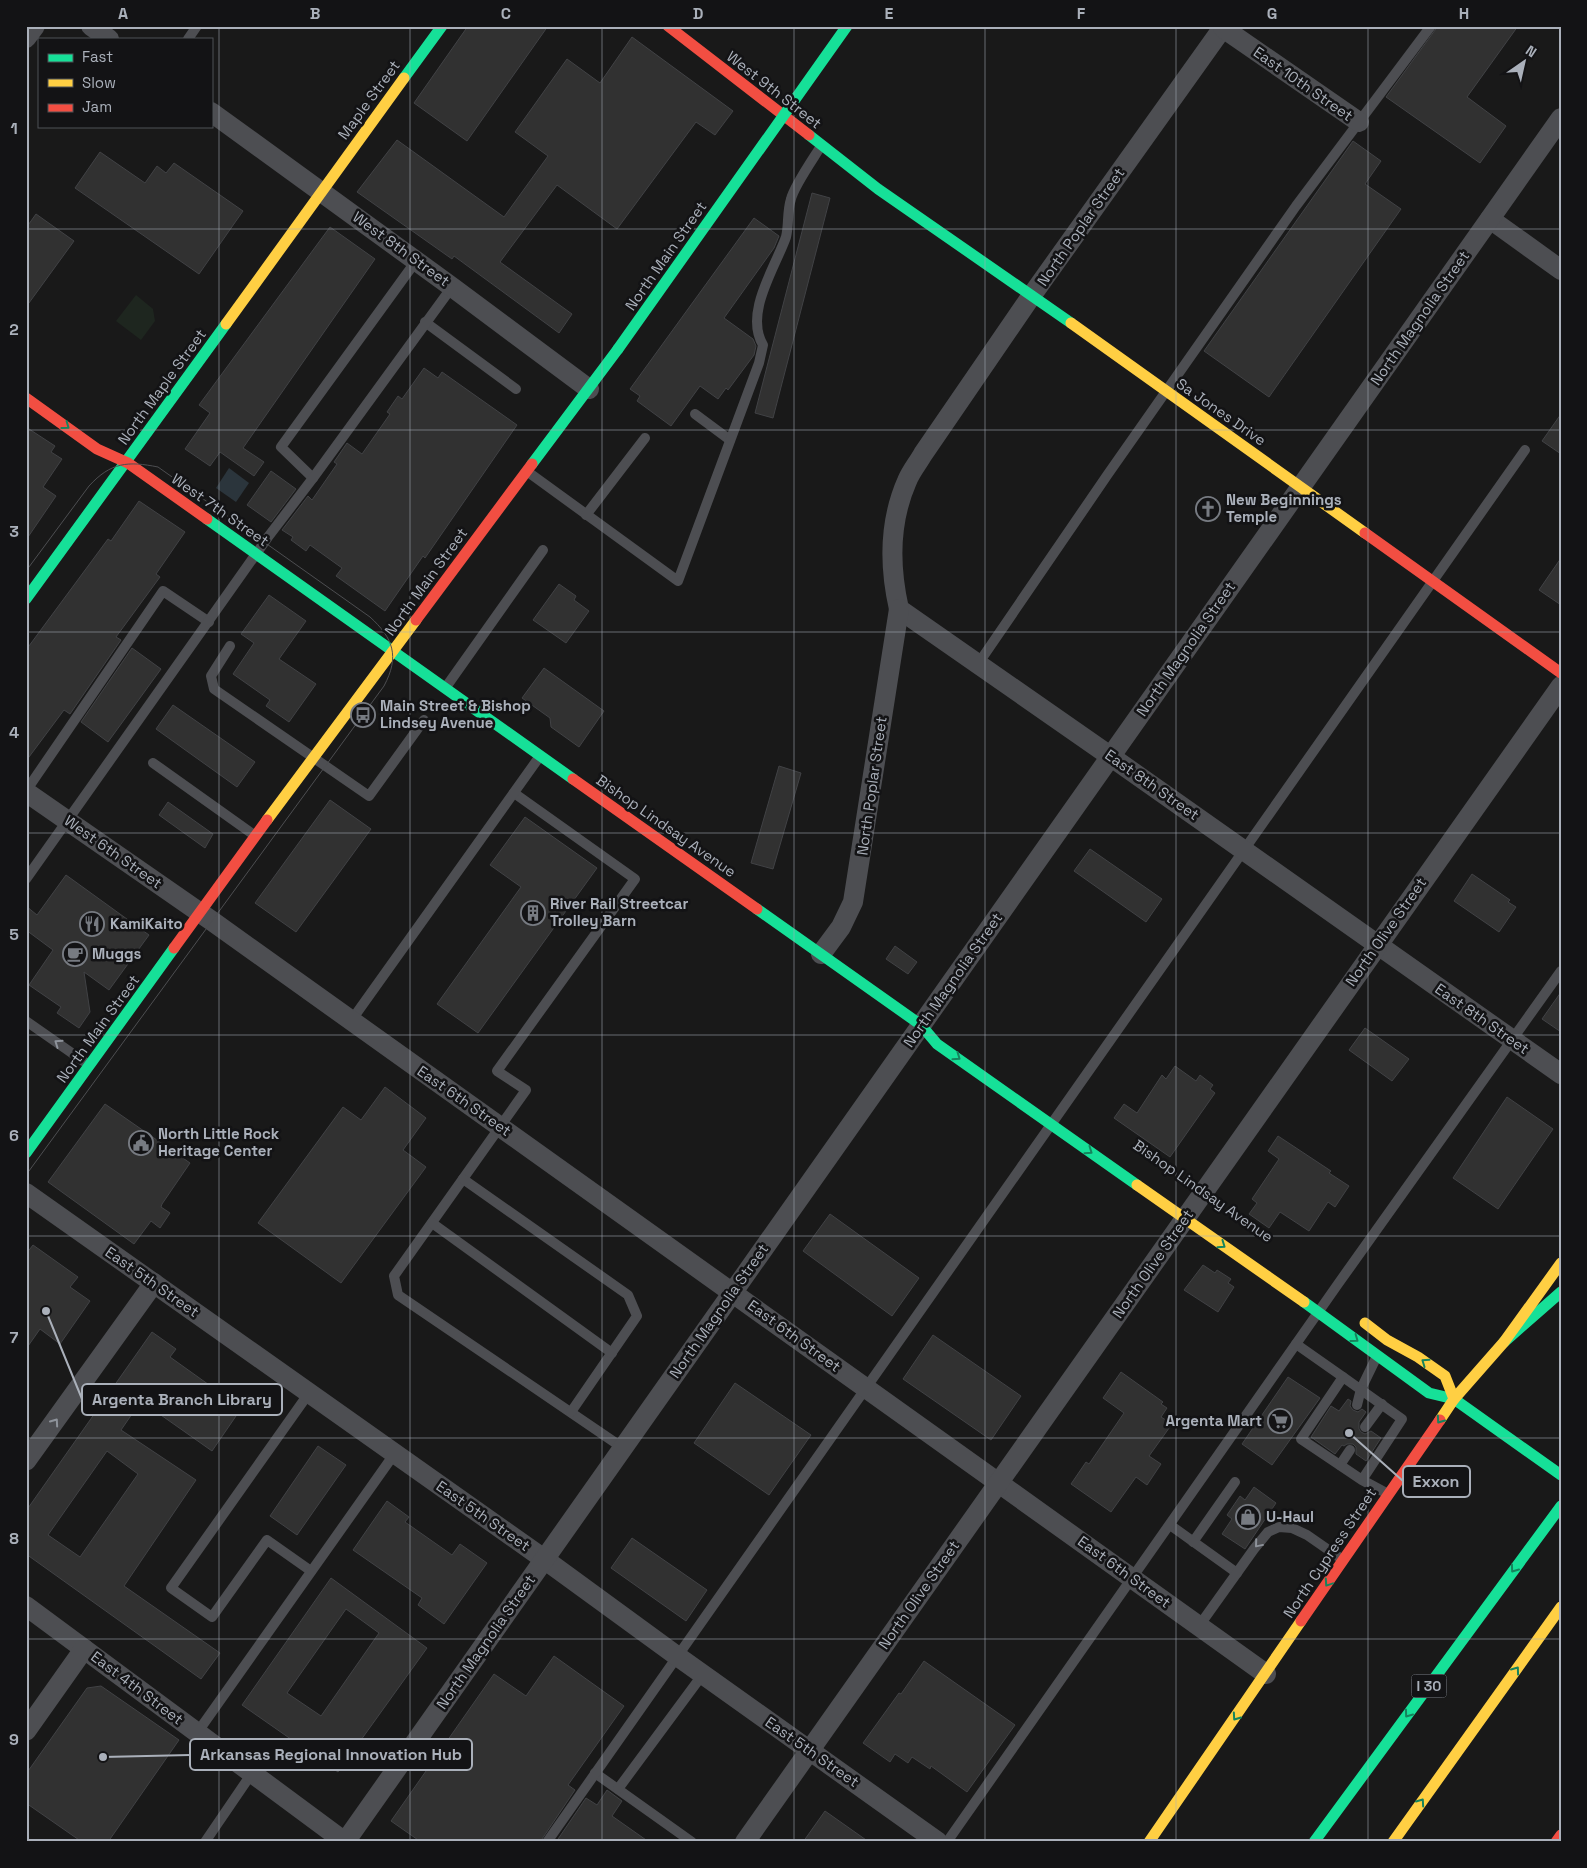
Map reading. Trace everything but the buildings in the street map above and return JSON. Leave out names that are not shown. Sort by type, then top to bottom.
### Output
[{"type":"main road","name":"Maple Street","points":[[321,191],[442,26]]},
{"type":"main road","name":"West 9th Street","points":[[668,26],[862,178]]},
{"type":"main road","name":"North Main Street","points":[[26,1153],[254,836],[589,389],[847,26]]},
{"type":"main road","name":"Sa Jones Drive","points":[[862,178],[1032,295],[1561,673]]},
{"type":"main road","name":"North Maple Street","points":[[28,593],[127,462],[321,191]]},
{"type":"main road","name":"West 7th Street","points":[[26,398],[97,449],[127,462],[393,651]]},
{"type":"main road","points":[[112,442],[127,462]]},
{"type":"main road","name":"Bishop Lindsay Avenue","points":[[393,651],[821,954],[930,1026],[937,1044],[1051,1124],[1193,1207],[1318,1312],[1429,1393],[1454,1399],[1561,1475]]},
{"type":"main road","name":"North Cypress Street","points":[[1149,1842],[1454,1399],[1504,1342],[1561,1263]]},
{"type":"main road","points":[[1504,1342],[1561,1292]]},
{"type":"main road","points":[[1358,1318],[1387,1340],[1418,1357],[1445,1376],[1454,1399]]},
{"type":"main road","name":"I 30","points":[[1314,1842],[1561,1506]]},
{"type":"main road","points":[[1393,1842],[1561,1607]]},
{"type":"main road","points":[[1556,1842],[1561,1835]]},
{"type":"street","points":[[26,38],[35,26]]},
{"type":"street","points":[[91,26],[108,38]]},
{"type":"street","name":"East 10th Street","points":[[1223,27],[1359,122]]},
{"type":"street","name":"North Poplar Street","points":[[821,954],[840,927],[855,896],[899,609],[893,582],[891,554],[898,506],[907,480],[940,428],[1032,295],[1223,27]]},
{"type":"street","name":"West 8th Street","points":[[212,113],[416,262],[452,286],[589,389]]},
{"type":"street","name":"North Magnolia Street","points":[[345,1842],[732,1292],[930,1026],[1110,756],[1561,118]]},
{"type":"street","points":[[1490,219],[1561,270]]},
{"type":"street","name":"East 8th Street","points":[[899,609],[1561,1074]]},
{"type":"street","name":"North Olive Street","points":[[745,1842],[1377,944],[1561,686]]},
{"type":"street","name":"West 6th Street","points":[[26,791],[199,913]]},
{"type":"street","name":"East 6th Street","points":[[199,913],[1266,1674]]},
{"type":"street","name":"East 5th Street","points":[[26,1193],[544,1559],[938,1842]]},
{"type":"street","points":[[26,1461],[154,1283]]},
{"type":"street","name":"East 4th Street","points":[[26,1606],[345,1842]]},
{"type":"street","points":[[26,1731],[84,1649]]},
{"type":"lane","points":[[189,38],[197,26]]},
{"type":"lane","points":[[978,664],[1108,474],[1296,206],[1431,26]]},
{"type":"lane","points":[[527,472],[678,581],[759,363],[763,345],[759,338],[758,316],[762,292],[786,236],[791,198],[821,146]]},
{"type":"lane","points":[[313,478],[281,447],[416,262]]},
{"type":"lane","points":[[26,879],[256,554],[452,286]]},
{"type":"lane","points":[[425,322],[516,389]]},
{"type":"lane","points":[[695,414],[730,440]]},
{"type":"lane","points":[[586,515],[646,438]]},
{"type":"lane","points":[[547,1842],[1525,450]]},
{"type":"lane","points":[[445,688],[543,550]]},
{"type":"lane","points":[[26,791],[163,591],[209,622]]},
{"type":"lane","points":[[230,646],[211,676],[214,689],[369,796],[424,720]]},
{"type":"lane","points":[[351,1021],[540,755]]},
{"type":"lane","points":[[153,763],[254,836]]},
{"type":"lane","points":[[514,793],[635,878],[498,1071],[526,1090],[394,1276],[398,1295],[623,1448]]},
{"type":"lane","points":[[948,1842],[1318,1312],[1561,971]]},
{"type":"lane","points":[[26,1021],[90,1066]]},
{"type":"lane","points":[[463,1179],[628,1295],[637,1316],[571,1412]]},
{"type":"lane","points":[[432,1223],[612,1353]]},
{"type":"lane","points":[[1296,1344],[1402,1419],[1362,1480]]},
{"type":"lane","points":[[1357,1405],[1361,1389],[1378,1356]]},
{"type":"lane","points":[[1343,1377],[1301,1439],[1324,1451],[1362,1480],[1389,1494]]},
{"type":"lane","points":[[309,1393],[171,1588],[212,1617],[267,1540],[311,1571]]},
{"type":"lane","points":[[1365,1427],[1382,1404]]},
{"type":"lane","points":[[1340,1465],[1350,1450]]},
{"type":"lane","points":[[197,1732],[394,1453]]},
{"type":"lane","points":[[1193,1542],[1235,1482]]},
{"type":"lane","points":[[1170,1525],[1237,1573]]},
{"type":"lane","points":[[1199,1626],[1254,1548],[1268,1532],[1279,1528],[1292,1528],[1307,1535],[1344,1560]]},
{"type":"lane","points":[[618,1789],[702,1674]]},
{"type":"lane","points":[[205,1842],[252,1773]]},
{"type":"lane","points":[[595,1773],[692,1842]]},
{"type":"shaded area","points":[[136,295],[153,309],[155,321],[141,340],[116,321]]},
{"type":"shaded area","points":[[229,468],[249,483],[236,502],[216,488]]},
{"type":"tram line","points":[[26,571],[89,486],[97,478],[120,465],[138,464],[158,467],[370,617],[389,640],[393,657],[392,666],[384,686],[26,1175]]},
{"type":"traffic: fast","points":[[404,78],[442,26]]},
{"type":"traffic: fast","points":[[618,349],[847,26]]},
{"type":"traffic: fast","points":[[809,135],[878,189],[1071,323]]},
{"type":"traffic: fast","points":[[26,599],[226,324]]},
{"type":"traffic: fast","points":[[532,464],[618,349]]},
{"type":"traffic: fast","points":[[207,519],[573,779]]},
{"type":"traffic: fast","points":[[757,909],[921,1025],[937,1044],[1137,1185]]},
{"type":"traffic: fast","points":[[26,1153],[174,948]]},
{"type":"traffic: fast","points":[[1504,1342],[1561,1292]]},
{"type":"traffic: fast","points":[[1304,1302],[1429,1393],[1454,1399],[1561,1475]]},
{"type":"traffic: fast","points":[[1314,1842],[1561,1506]]},
{"type":"traffic: slow","points":[[226,324],[404,78]]},
{"type":"traffic: slow","points":[[1071,323],[1365,533]]},
{"type":"traffic: slow","points":[[267,820],[416,620]]},
{"type":"traffic: slow","points":[[1137,1185],[1304,1302]]},
{"type":"traffic: slow","points":[[1440,1420],[1454,1399],[1504,1342],[1561,1263]]},
{"type":"traffic: slow","points":[[1365,1323],[1387,1340],[1418,1357],[1445,1376],[1454,1399]]},
{"type":"traffic: slow","points":[[1393,1842],[1561,1607]]},
{"type":"traffic: slow","points":[[1149,1842],[1301,1621]]},
{"type":"traffic: jam","points":[[668,26],[809,135]]},
{"type":"traffic: jam","points":[[26,398],[97,449],[128,463],[207,519]]},
{"type":"traffic: jam","points":[[416,620],[532,464]]},
{"type":"traffic: jam","points":[[1365,533],[1561,673]]},
{"type":"traffic: jam","points":[[573,779],[757,909]]},
{"type":"traffic: jam","points":[[174,948],[267,820]]},
{"type":"traffic: jam","points":[[1301,1621],[1440,1420]]},
{"type":"traffic: jam","points":[[1556,1842],[1561,1835]]},
{"type":"place","name":"New Beginnings Temple","points":[[1208,509]]},
{"type":"place","name":"Main Street & Bishop Lindsey Avenue","points":[[363,715]]},
{"type":"place","name":"River Rail Streetcar Trolley Barn","points":[[533,913]]},
{"type":"place","name":"KamiKaito","points":[[92,924]]},
{"type":"place","name":"Muggs","points":[[75,954]]},
{"type":"place","name":"North Little Rock Heritage Center","points":[[141,1143]]},
{"type":"place","name":"Argenta Branch Library","points":[[46,1311]]},
{"type":"place","name":"Argenta Mart","points":[[1280,1421]]},
{"type":"place","name":"Exxon","points":[[1349,1433]]},
{"type":"place","name":"U-Haul","points":[[1248,1517]]},
{"type":"place","name":"Arkansas Regional Innovation Hub","points":[[103,1757]]}]
